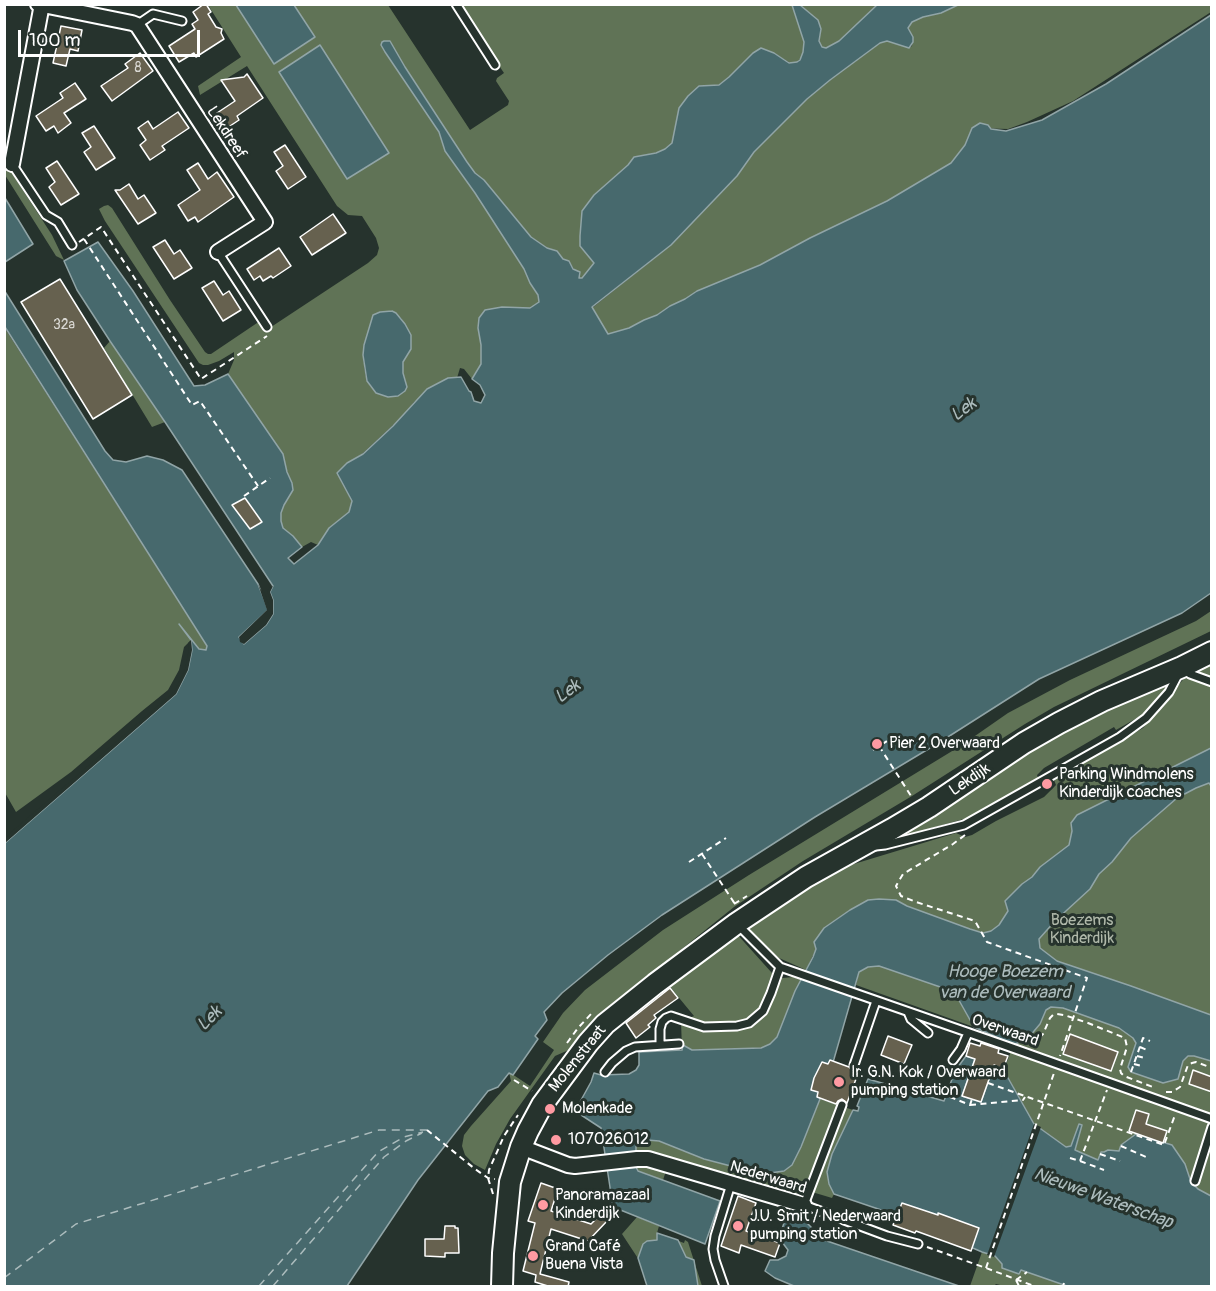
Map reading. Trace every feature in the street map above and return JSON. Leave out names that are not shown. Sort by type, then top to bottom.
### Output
[{"type":"street","points":[[12,164],[40,5],[137,25]]},
{"type":"street","name":"Lekdreef","points":[[137,25],[265,222],[218,252]]},
{"type":"street","name":"Lekdijk","points":[[736,923],[814,872],[929,807],[1059,723],[1102,701],[1212,652]]},
{"type":"street","name":"Molenstraat","points":[[502,1287],[510,1182],[521,1147],[542,1105],[605,1024],[646,990],[736,923]]},
{"type":"street","name":"Nederwaard","points":[[521,1147],[575,1166],[648,1159],[804,1205]]},
{"type":"lane","points":[[456,4],[495,65]]},
{"type":"lane","points":[[137,25],[153,14],[182,21]]},
{"type":"lane","points":[[12,164],[46,215],[58,222],[72,245]]},
{"type":"lane","name":"Lekdreef","points":[[218,252],[267,327]]},
{"type":"lane","points":[[861,847],[885,845],[964,825],[1120,737],[1146,718],[1169,692],[1182,667],[1190,674],[1212,682]]},
{"type":"lane","name":"Overwaard","points":[[736,923],[780,967],[1212,1119]]},
{"type":"lane","points":[[660,1045],[662,1022],[671,1016],[704,1027],[737,1026],[749,1023],[762,1011],[780,967]]},
{"type":"lane","points":[[854,1065],[876,1000]]},
{"type":"lane","points":[[908,1012],[911,1019],[928,1033]]},
{"type":"lane","points":[[956,1062],[971,1034]]},
{"type":"lane","points":[[605,1072],[626,1051],[635,1047],[680,1044]]},
{"type":"lane","points":[[804,1205],[842,1105]]},
{"type":"lane","points":[[1195,1181],[1212,1127]]},
{"type":"lane","points":[[724,1287],[713,1249],[731,1184]]},
{"type":"lane","name":"Nederwaard","points":[[804,1205],[887,1236],[918,1244]]},
{"type":"path","points":[[72,245],[100,228],[201,379],[269,334],[267,327]]},
{"type":"path","points":[[84,239],[192,405],[200,401],[258,486]]},
{"type":"path","points":[[244,496],[270,478]]},
{"type":"path","points":[[873,750],[887,741]]},
{"type":"path","points":[[879,746],[913,799]]},
{"type":"path","points":[[964,825],[967,834],[903,874],[896,886],[901,896],[975,921],[987,942],[1088,978],[1075,1013]]},
{"type":"path","points":[[689,862],[726,838]]},
{"type":"path","points":[[702,854],[733,902]]},
{"type":"path","points":[[1019,1050],[1043,1034],[1053,1015],[1064,1015],[1125,1038],[1127,1047],[1120,1069],[1121,1073],[1156,1088]]},
{"type":"path","points":[[1131,1072],[1143,1038],[1150,1041]]},
{"type":"path","points":[[1140,1047],[1148,1050]]},
{"type":"path","points":[[1137,1056],[1145,1058]]},
{"type":"path","points":[[956,1062],[970,1073]]},
{"type":"path","points":[[1166,1092],[1177,1090],[1180,1087],[1188,1065],[1196,1062],[1212,1068]]},
{"type":"path","points":[[1134,1064],[1142,1066]]},
{"type":"path","points":[[514,1080],[533,1091]]},
{"type":"path","points":[[988,1083],[1024,1098],[1164,1145],[1178,1107]]},
{"type":"path","points":[[1080,1161],[1109,1083]]},
{"type":"path","points":[[940,1094],[970,1105],[1024,1098]]},
{"type":"path","points":[[970,1105],[972,1099]]},
{"type":"path","points":[[986,1268],[1037,1124]]},
{"type":"path","points":[[427,1130],[488,1178],[489,1170],[504,1136]]},
{"type":"path","points":[[1121,1146],[1146,1157]]},
{"type":"path","points":[[1100,1154],[1120,1161]]},
{"type":"path","points":[[1070,1158],[1104,1170]]},
{"type":"path","points":[[918,1244],[1034,1287]]},
{"type":"path","points":[[1016,1280],[1027,1272]]},
{"type":"path","points":[[1016,1280],[1019,1287]]},
{"type":"green space","points":[[958,4],[1211,5],[1211,12],[1073,101],[1008,129],[972,128],[965,145],[951,163],[887,201],[760,265],[697,291],[657,315],[629,328],[608,334],[592,308],[671,245],[737,176],[754,152],[807,99],[880,43],[887,41],[909,48],[912,46],[913,37],[908,28],[912,22],[941,13]]},
{"type":"green space","points":[[208,5],[236,5],[274,64],[315,37],[294,5],[388,5],[470,130],[508,105],[509,101],[496,81],[504,73],[458,5],[792,5],[805,42],[802,57],[797,62],[790,63],[774,53],[753,53],[719,85],[699,86],[688,96],[679,108],[672,143],[656,153],[634,157],[594,195],[582,212],[580,246],[594,263],[582,278],[579,278],[569,261],[563,259],[557,251],[547,248],[531,237],[484,180],[475,173],[390,41],[385,52],[439,132],[445,151],[524,269],[538,295],[539,302],[530,308],[517,308],[479,318],[481,364],[472,379],[464,369],[460,368],[457,378],[448,378],[414,402],[405,414],[362,454],[347,463],[337,473],[352,502],[349,512],[329,528],[318,545],[311,542],[302,547],[283,528],[281,521],[284,505],[293,490],[283,454],[228,374],[234,360],[234,352],[208,365],[199,363],[99,209],[108,205],[112,208],[170,300],[208,354],[260,321],[268,329],[377,255],[379,248],[376,238],[362,216],[348,215],[337,206],[247,66],[200,95],[198,86],[241,57]],"holes":[[[320,46],[389,153],[346,179]],[[391,311],[401,318],[411,335],[411,349],[403,362],[405,391],[393,397],[371,387],[367,381],[363,355],[380,312]]]},
{"type":"green space","points":[[800,5],[877,5],[839,41],[826,48],[822,47],[819,41],[821,29],[818,20]]},
{"type":"green space","points":[[4,161],[52,235],[64,260],[56,256],[5,175]]},
{"type":"green space","points":[[4,327],[207,646],[206,650],[199,649],[191,640],[184,647],[179,670],[168,690],[71,772],[16,812],[4,791]]},
{"type":"green space","points":[[110,341],[165,422],[152,427],[104,348]]},
{"type":"green space","points":[[1211,611],[1211,631],[1054,707],[803,861],[734,907],[611,1006],[595,1020],[571,1049],[555,1056],[510,1119],[485,1170],[465,1155],[462,1146],[464,1135],[511,1081],[509,1072],[530,1086],[554,1050],[543,1042],[563,1013],[585,990],[663,930],[962,745],[1008,713],[1070,680],[1196,621]]},
{"type":"green space","name":"Boezems Kinderdijk","points":[[1211,660],[1211,1286],[1004,1286],[996,1284],[994,1286],[970,1286],[982,1252],[995,1256],[1002,1264],[1019,1274],[1075,1150],[1079,1125],[1071,1146],[1066,1147],[1034,1124],[1004,1070],[1016,1044],[856,985],[859,972],[868,967],[877,966],[889,900],[868,900],[824,928],[815,942],[816,949],[806,970],[771,952],[753,934],[750,929],[751,922],[840,863],[844,867],[956,833],[965,837],[972,835],[1044,797],[1056,785],[1054,780],[1143,728],[1186,676]]},
{"type":"green space","points":[[1170,679],[1170,683],[1144,714],[1116,730],[1114,727],[1044,768],[1037,775],[1038,778],[1011,795],[971,817],[889,840],[1046,736]]},
{"type":"green space","points":[[736,933],[772,973],[783,978],[793,977],[801,980],[777,1037],[770,1044],[761,1048],[692,1050],[683,1046],[682,1050],[681,1021],[694,1016],[666,982]]},
{"type":"green space","points":[[820,1099],[853,1110],[832,1154],[829,1184],[834,1194],[832,1198],[802,1189],[792,1196],[668,1165],[663,1180],[638,1171],[636,1167],[634,1154],[636,1153],[636,1139],[659,1141],[704,1159],[746,1170],[770,1173],[784,1171],[792,1165],[801,1147]]},
{"type":"green space","points":[[637,1217],[659,1226],[657,1233],[684,1243],[685,1240],[688,1242],[702,1286],[650,1286],[641,1263],[622,1234]]},
{"type":"water","points":[[236,5],[294,5],[315,37],[274,64]]},
{"type":"water","name":"Lek","points":[[792,5],[800,5],[818,20],[821,29],[819,41],[822,47],[826,48],[839,41],[877,5],[958,5],[912,22],[908,28],[913,42],[909,48],[887,41],[880,43],[807,99],[754,152],[737,176],[671,245],[592,307],[608,334],[629,328],[657,315],[697,291],[760,265],[887,201],[951,163],[965,145],[972,128],[980,123],[988,125],[991,129],[1006,131],[1042,120],[1106,84],[1211,15],[1211,593],[1182,613],[1039,679],[815,817],[662,915],[608,955],[562,993],[544,1012],[547,1020],[535,1036],[538,1039],[513,1075],[509,1073],[498,1087],[488,1091],[418,1180],[347,1286],[5,1286],[5,843],[176,694],[188,670],[192,650],[191,640],[179,624],[199,649],[206,650],[207,646],[5,327],[4,290],[105,451],[113,460],[126,462],[147,456],[163,460],[182,470],[258,584],[268,610],[239,637],[244,644],[266,625],[273,614],[273,600],[270,592],[273,586],[77,290],[64,261],[98,242],[133,291],[194,386],[205,385],[228,374],[283,454],[293,490],[284,505],[281,521],[283,528],[302,547],[288,558],[294,564],[318,545],[329,528],[349,512],[352,501],[337,473],[347,463],[363,454],[393,426],[427,389],[448,378],[461,377],[474,401],[481,403],[485,395],[480,385],[472,379],[481,364],[478,328],[479,318],[485,310],[502,307],[530,308],[539,302],[538,295],[524,269],[445,151],[439,132],[385,52],[381,45],[382,42],[390,41],[475,173],[484,180],[531,237],[547,248],[557,251],[563,259],[569,261],[573,269],[580,272],[579,278],[582,278],[594,263],[580,246],[580,236],[582,211],[594,195],[634,157],[656,153],[672,143],[679,108],[699,86],[719,85],[761,48],[789,63],[800,60],[804,42]]},
{"type":"water","points":[[320,45],[389,153],[347,179],[279,72]]},
{"type":"water","points":[[5,198],[33,244],[4,262]]},
{"type":"water","points":[[392,311],[405,324],[411,335],[411,349],[403,362],[407,387],[398,396],[388,397],[376,393],[367,381],[363,355],[373,315]]},
{"type":"water","name":"Hooge Boezem van de Overwaard","points":[[1211,748],[1211,786],[1209,783],[1177,798],[1131,838],[1099,874],[1090,889],[1039,939],[1040,948],[1057,961],[1211,1015],[1211,1061],[1188,1056],[1183,1061],[1178,1079],[1163,1083],[1131,1072],[1128,1067],[1136,1043],[1119,1028],[1063,1008],[1051,1007],[1046,1010],[1040,1024],[1029,1037],[1014,1045],[974,1027],[956,995],[949,990],[879,966],[868,967],[859,972],[834,1059],[792,1165],[784,1171],[770,1173],[746,1170],[704,1159],[659,1141],[636,1139],[636,1153],[634,1154],[638,1171],[720,1201],[705,1244],[613,1207],[601,1128],[575,1111],[594,1073],[629,1074],[639,1065],[639,1052],[682,1050],[683,1045],[692,1050],[761,1048],[770,1044],[777,1037],[795,991],[813,957],[816,949],[814,942],[824,928],[868,900],[896,900],[970,929],[983,933],[991,931],[999,925],[1008,911],[1005,901],[1040,867],[1069,845],[1071,823],[1077,815]]},
{"type":"water","name":"Nieuwe Waterschap","points":[[966,1056],[975,1059],[962,1096],[981,1102],[994,1065],[1003,1069],[1034,1124],[1066,1147],[1071,1146],[1079,1124],[1082,1125],[1075,1150],[1098,1160],[1101,1152],[1119,1151],[1121,1145],[1136,1134],[1172,1145],[1185,1164],[1191,1182],[1211,1196],[1211,1286],[1067,1286],[1021,1270],[1019,1274],[1002,1268],[1002,1264],[995,1256],[899,1216],[834,1194],[827,1172],[832,1154],[853,1110],[858,1111],[857,1106],[868,1079],[944,1101],[955,1071]]},
{"type":"water","points":[[787,1214],[804,1220],[824,1240],[959,1286],[794,1286],[765,1271],[770,1260],[778,1260],[786,1256],[788,1250],[779,1238]]},
{"type":"water","points":[[657,1233],[678,1240],[686,1257],[694,1260],[698,1286],[647,1286],[638,1258],[643,1244],[657,1240]]},
{"type":"pier","points":[[258,584],[264,591],[270,608],[267,591],[273,586],[270,592],[273,600],[273,614],[266,625],[244,644],[240,642],[239,637],[267,610]]},
{"type":"pier","points":[[191,640],[192,650],[188,670],[176,694],[5,843],[4,839],[17,827],[174,692],[185,669],[188,643]]},
{"type":"pier","points":[[1034,1124],[1041,1127],[994,1257],[987,1255]]},
{"type":"building","points":[[204,4],[211,12],[208,14],[216,27],[222,29],[224,39],[196,57],[194,53],[179,62],[169,46],[195,29],[192,24],[198,20],[193,12]]},
{"type":"building","points":[[61,26],[82,30],[78,51],[70,49],[66,66],[53,63]]},
{"type":"building","points":[[140,53],[153,71],[112,101],[101,86],[128,68],[125,64]]},
{"type":"building","points":[[247,74],[263,98],[237,116],[239,120],[224,130],[214,115],[235,101],[221,80],[244,77]]},
{"type":"building","points":[[75,83],[86,99],[64,113],[71,123],[58,133],[54,126],[46,131],[36,116],[63,98],[60,93]]},
{"type":"building","points":[[178,112],[189,128],[162,146],[165,150],[150,160],[140,145],[146,140],[138,128],[148,121],[153,129]]},
{"type":"building","points":[[94,126],[115,158],[96,170],[84,152],[91,147],[82,133]]},
{"type":"building","points":[[285,145],[306,177],[288,189],[276,171],[283,166],[274,152]]},
{"type":"building","points":[[57,161],[79,194],[61,205],[49,187],[55,182],[46,168]]},
{"type":"building","points":[[198,163],[208,179],[217,172],[234,197],[198,222],[195,217],[188,221],[178,205],[200,190],[187,170]]},
{"type":"building","points":[[129,184],[138,199],[144,195],[156,213],[138,224],[115,190],[120,190]]},
{"type":"building","points":[[333,214],[346,233],[312,255],[300,237]]},
{"type":"building","points":[[165,240],[174,254],[180,250],[192,268],[174,279],[153,247]]},
{"type":"building","points":[[279,248],[291,266],[273,278],[271,276],[263,281],[260,276],[254,280],[247,269]]},
{"type":"building","points":[[60,279],[132,395],[93,419],[21,302]]},
{"type":"building","points":[[214,281],[223,295],[229,291],[241,310],[223,321],[202,288]]},
{"type":"building","points":[[245,498],[262,522],[250,529],[232,505]]},
{"type":"building","points":[[670,988],[678,998],[654,1015],[656,1018],[648,1025],[650,1027],[636,1038],[626,1023]]},
{"type":"building","points":[[1070,1034],[1118,1052],[1111,1071],[1063,1054]]},
{"type":"building","points":[[888,1036],[912,1045],[904,1064],[881,1055]]},
{"type":"building","points":[[970,1043],[980,1046],[981,1043],[999,1049],[998,1053],[1008,1056],[1003,1069],[994,1065],[981,1102],[962,1096],[975,1059],[966,1056]]},
{"type":"building","name":"Ir. G.N. Kok / Overwaard pumping station","points":[[830,1060],[859,1071],[847,1103],[842,1099],[836,1104],[817,1097],[818,1092],[811,1090],[822,1062],[828,1064]]},
{"type":"building","points":[[1193,1070],[1212,1077],[1212,1092],[1189,1084]]},
{"type":"building","points":[[1136,1110],[1149,1114],[1146,1124],[1167,1131],[1163,1143],[1129,1131]]},
{"type":"building","points":[[541,1183],[558,1189],[551,1211],[591,1224],[602,1213],[608,1220],[588,1241],[551,1229],[540,1274],[569,1282],[568,1287],[551,1287],[535,1282],[536,1275],[523,1271],[535,1223],[528,1221]]},
{"type":"building","name":"J.U. Smit / Nederwaard pumping station","points":[[738,1196],[756,1203],[746,1231],[780,1243],[775,1257],[741,1245],[739,1253],[721,1246]]},
{"type":"building","points":[[902,1203],[979,1228],[971,1251],[893,1225]]},
{"type":"building","points":[[445,1226],[458,1228],[459,1253],[445,1253],[445,1257],[425,1256],[425,1239],[444,1239]]},
{"type":"ferry route","points":[[4,1278],[76,1224],[379,1130],[427,1130]]},
{"type":"ferry route","points":[[259,1286],[378,1152],[404,1137],[423,1132]]},
{"type":"ferry route","points":[[273,1286],[384,1157],[422,1133]]},
{"type":"place","name":"Pier 2 Overwaard","points":[[877,744]]},
{"type":"place","name":"Parking Windmolens Kinderdijk coaches","points":[[1047,784]]},
{"type":"place","name":"Ir. G.N. Kok / Overwaard pumping station","points":[[839,1082]]},
{"type":"place","name":"Molenkade","points":[[550,1109]]},
{"type":"place","name":"107026012","points":[[556,1140]]},
{"type":"place","name":"Panoramazaal Kinderdijk","points":[[543,1205]]},
{"type":"place","name":"J.U. Smit / Nederwaard pumping station","points":[[738,1226]]},
{"type":"place","name":"Grand Café Buena Vista","points":[[533,1256]]}]
